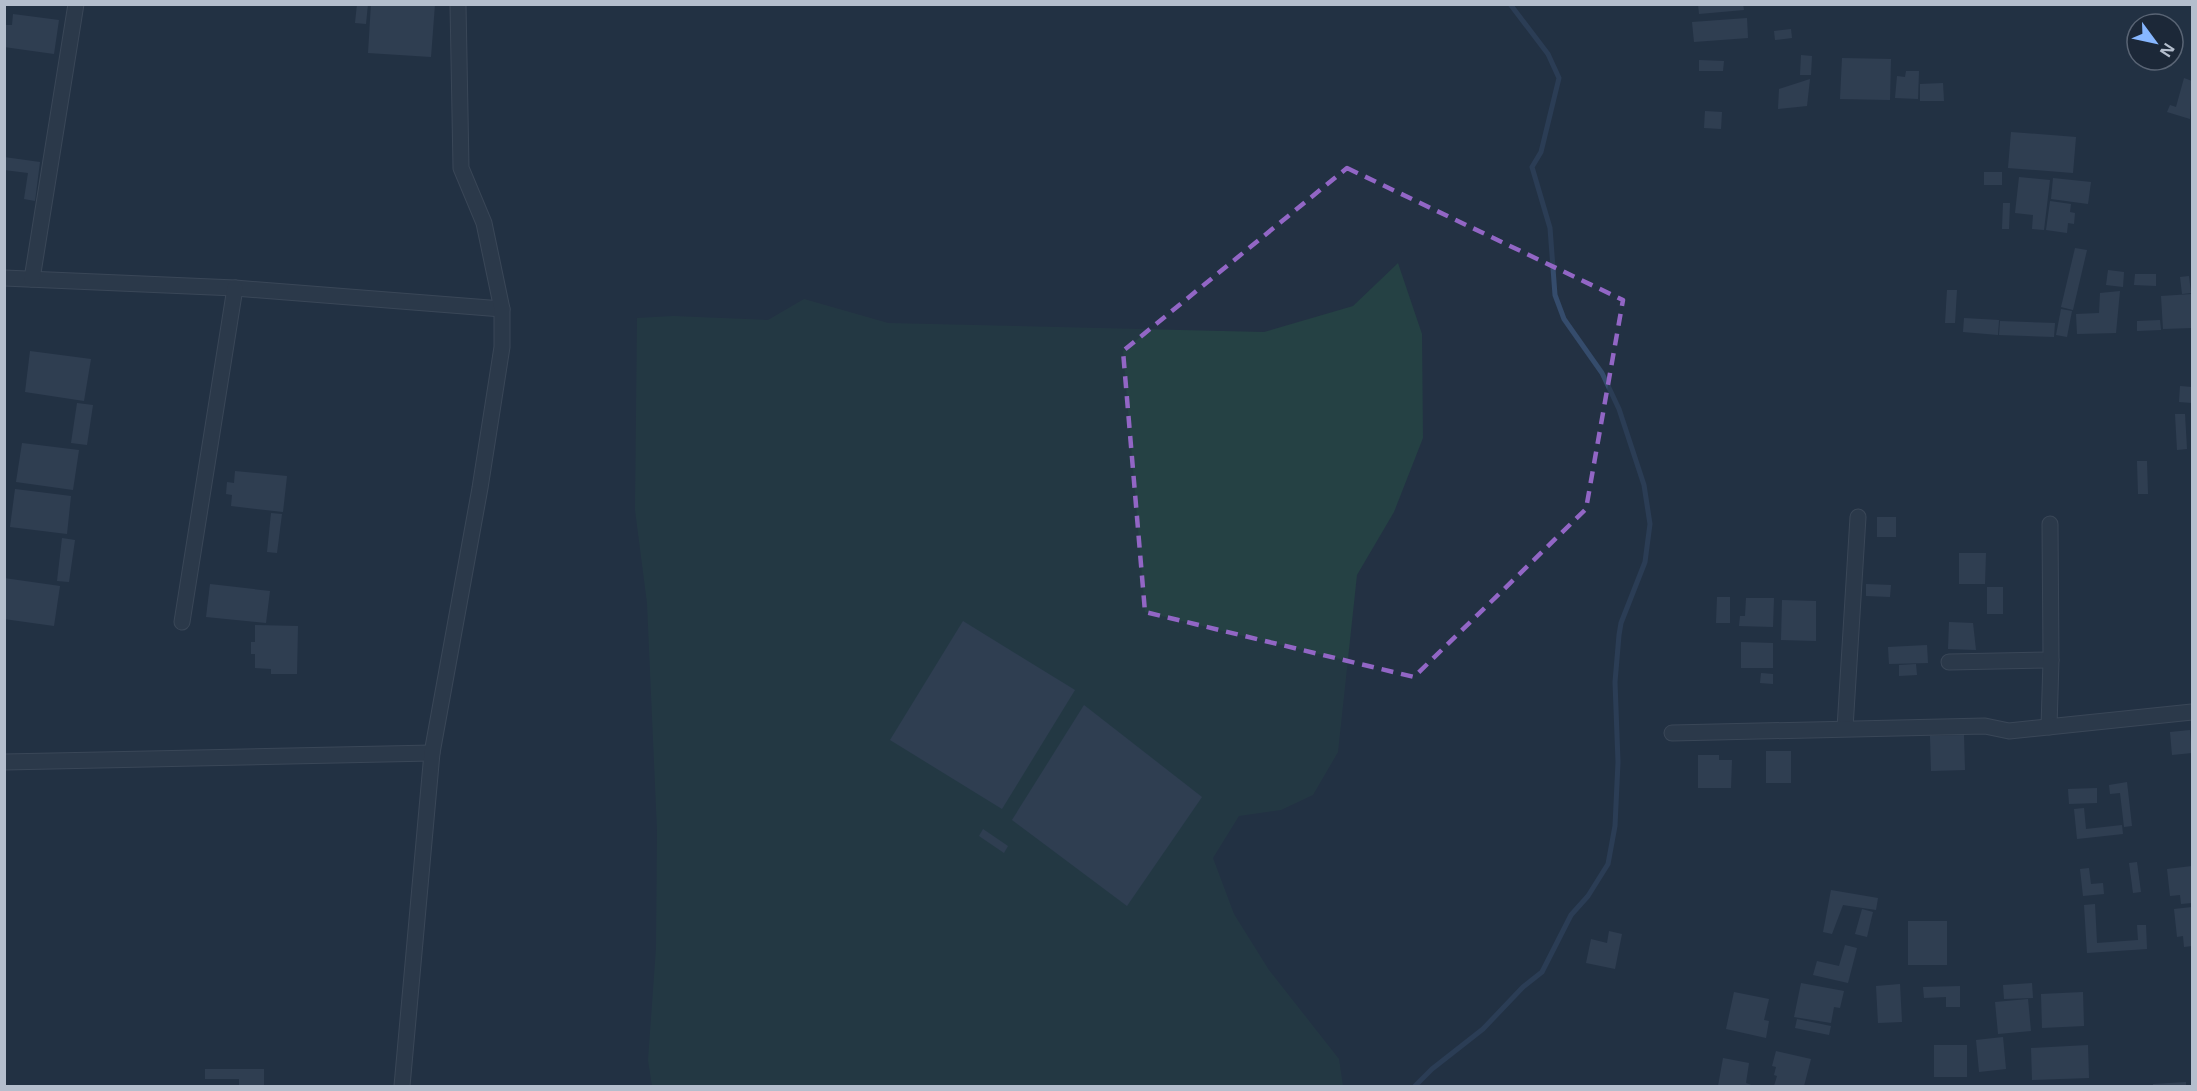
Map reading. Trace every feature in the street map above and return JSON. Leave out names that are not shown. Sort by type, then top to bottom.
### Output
[{"type":"street","points":[[32,279],[76,4]]},
{"type":"street","points":[[402,1086],[432,753],[480,488],[502,347],[501,309],[484,223],[461,168],[458,4]]},
{"type":"street","points":[[4,278],[235,288],[501,309]]},
{"type":"street","points":[[182,622],[235,288]]},
{"type":"street","points":[[1845,728],[1858,518]]},
{"type":"street","points":[[2049,727],[2050,524]]},
{"type":"street","points":[[1949,662],[2051,660]]},
{"type":"street","points":[[1672,734],[1985,726],[2009,731],[2193,712]]},
{"type":"street","points":[[4,762],[432,753]]},
{"type":"highlighted area","points":[[1347,168],[1623,300],[1586,509],[1414,677],[1145,612],[1123,351]]},
{"type":"green space","points":[[1398,263],[1422,334],[1423,438],[1394,512],[1357,575],[1338,752],[1313,795],[1281,810],[1239,816],[1213,858],[1234,914],[1269,970],[1339,1059],[1343,1086],[652,1086],[648,1060],[656,948],[657,830],[647,603],[635,510],[637,318],[673,316],[768,320],[804,299],[888,323],[1264,332],[1353,306]]},
{"type":"building","points":[[357,4],[368,4],[366,24],[355,23]]},
{"type":"building","points":[[371,4],[435,4],[431,57],[368,53]]},
{"type":"building","points":[[1698,4],[1743,4],[1744,10],[1699,14]]},
{"type":"building","points":[[13,14],[59,20],[54,54],[4,47],[6,25],[12,25]]},
{"type":"building","points":[[1747,18],[1748,38],[1694,42],[1692,22]]},
{"type":"building","points":[[1791,29],[1792,38],[1775,40],[1774,31]]},
{"type":"building","points":[[1801,55],[1812,56],[1811,75],[1800,75]]},
{"type":"building","points":[[1842,58],[1891,59],[1890,100],[1840,99]]},
{"type":"building","points":[[1699,60],[1724,61],[1723,71],[1699,71]]},
{"type":"building","points":[[1906,71],[1919,71],[1918,99],[1895,98],[1897,76],[1905,77]]},
{"type":"building","points":[[2184,78],[2192,81],[2190,119],[2167,112],[2170,105],[2176,107]]},
{"type":"building","points":[[1810,79],[1807,106],[1778,109],[1779,89]]},
{"type":"building","points":[[1943,83],[1944,101],[1920,101],[1920,84]]},
{"type":"building","points":[[1705,111],[1722,112],[1721,129],[1704,128]]},
{"type":"building","points":[[2011,132],[2076,137],[2073,173],[2008,168]]},
{"type":"building","points":[[4,157],[40,162],[35,201],[24,199],[28,173],[4,170]]},
{"type":"building","points":[[1984,172],[2002,172],[2002,185],[1984,185]]},
{"type":"building","points":[[2019,177],[2050,180],[2044,230],[2032,229],[2033,215],[2015,213]]},
{"type":"building","points":[[2053,178],[2091,182],[2088,204],[2051,199]]},
{"type":"building","points":[[2050,201],[2071,204],[2070,212],[2075,213],[2074,224],[2068,223],[2067,233],[2046,230]]},
{"type":"building","points":[[2003,203],[2010,203],[2009,229],[2002,229]]},
{"type":"building","points":[[2075,248],[2087,250],[2073,310],[2061,307]]},
{"type":"building","points":[[2108,270],[2124,272],[2123,287],[2106,285]]},
{"type":"building","points":[[2135,274],[2156,274],[2156,286],[2134,285]]},
{"type":"building","points":[[2189,276],[2191,293],[2182,294],[2180,277]]},
{"type":"building","points":[[1947,290],[1957,290],[1955,323],[1945,323]]},
{"type":"building","points":[[2120,291],[2116,333],[2077,334],[2076,314],[2099,313],[2100,293]]},
{"type":"building","points":[[2192,294],[2192,328],[2163,329],[2161,296]]},
{"type":"building","points":[[2061,309],[2072,311],[2067,337],[2056,335]]},
{"type":"building","points":[[1964,318],[1999,320],[1998,335],[1963,332]]},
{"type":"building","points":[[2160,320],[2161,330],[2137,331],[2137,321]]},
{"type":"building","points":[[2000,321],[2055,323],[2054,337],[1999,335]]},
{"type":"building","points":[[30,351],[91,359],[84,401],[25,392]]},
{"type":"building","points":[[2180,386],[2192,387],[2192,403],[2179,402]]},
{"type":"building","points":[[77,403],[93,405],[87,445],[71,443]]},
{"type":"building","points":[[2175,414],[2185,414],[2187,449],[2177,450]]},
{"type":"building","points":[[22,443],[79,450],[73,490],[16,482]]},
{"type":"building","points":[[2137,461],[2147,461],[2148,494],[2138,494]]},
{"type":"building","points":[[235,471],[287,476],[283,512],[231,506],[232,495],[226,494],[227,482],[234,483]]},
{"type":"building","points":[[15,489],[71,496],[67,534],[10,527]]},
{"type":"building","points":[[271,513],[282,514],[277,553],[267,552]]},
{"type":"building","points":[[1877,517],[1896,517],[1896,537],[1877,537]]},
{"type":"building","points":[[62,538],[75,540],[69,582],[57,581]]},
{"type":"building","points":[[1959,553],[1986,553],[1985,584],[1959,584]]},
{"type":"building","points":[[4,578],[60,586],[54,626],[4,619]]},
{"type":"building","points":[[210,584],[270,591],[266,623],[206,617]]},
{"type":"building","points":[[1866,584],[1891,585],[1890,597],[1866,596]]},
{"type":"building","points":[[1987,587],[2003,587],[2003,614],[1987,614]]},
{"type":"building","points":[[1717,597],[1730,597],[1730,623],[1716,623]]},
{"type":"building","points":[[1746,598],[1774,598],[1773,627],[1739,626],[1740,616],[1745,616]]},
{"type":"building","points":[[1782,600],[1816,601],[1816,641],[1781,640]]},
{"type":"building","points":[[963,621],[1075,690],[1002,809],[890,740]]},
{"type":"building","points":[[1949,622],[1973,623],[1976,650],[1948,649]]},
{"type":"building","points":[[255,625],[298,626],[297,674],[271,674],[271,669],[255,668],[255,654],[251,654],[251,642],[255,642]]},
{"type":"building","points":[[1741,642],[1773,643],[1773,668],[1741,668]]},
{"type":"building","points":[[1927,645],[1928,663],[1889,664],[1888,647]]},
{"type":"building","points":[[1916,664],[1917,675],[1899,676],[1899,665]]},
{"type":"building","points":[[1761,673],[1773,674],[1773,684],[1760,683]]},
{"type":"building","points":[[1084,705],[1202,797],[1127,906],[1012,820]]},
{"type":"building","points":[[2190,730],[2192,753],[2172,755],[2170,732]]},
{"type":"building","points":[[1964,735],[1965,770],[1931,771],[1930,736]]},
{"type":"building","points":[[1766,751],[1791,751],[1791,783],[1766,783]]},
{"type":"building","points":[[1698,755],[1719,755],[1719,760],[1732,760],[1731,788],[1698,788]]},
{"type":"building","points":[[2127,782],[2132,826],[2124,827],[2120,793],[2110,794],[2109,785]]},
{"type":"building","points":[[2097,788],[2097,803],[2069,804],[2068,789]]},
{"type":"building","points":[[2084,808],[2086,829],[2122,825],[2123,834],[2077,839],[2074,809]]},
{"type":"building","points":[[983,829],[1008,846],[1004,853],[979,836]]},
{"type":"building","points":[[2137,862],[2141,892],[2133,893],[2129,863]]},
{"type":"building","points":[[2192,866],[2192,903],[2181,904],[2180,895],[2170,896],[2167,869]]},
{"type":"building","points":[[2089,868],[2091,884],[2103,883],[2104,894],[2083,896],[2080,869]]},
{"type":"building","points":[[1831,890],[1878,898],[1876,910],[1843,905],[1832,934],[1823,932]]},
{"type":"building","points":[[2095,904],[2097,943],[2138,940],[2137,925],[2146,925],[2147,949],[2087,953],[2084,905]]},
{"type":"building","points":[[2192,907],[2192,946],[2184,947],[2183,936],[2177,937],[2174,909]]},
{"type":"building","points":[[1862,909],[1873,912],[1867,937],[1855,934]]},
{"type":"building","points":[[1908,921],[1947,921],[1947,965],[1908,965]]},
{"type":"building","points":[[1609,931],[1622,934],[1615,969],[1586,963],[1591,939],[1607,943]]},
{"type":"building","points":[[1845,945],[1857,948],[1848,983],[1813,975],[1817,961],[1839,966]]},
{"type":"building","points":[[1801,983],[1844,991],[1840,1008],[1834,1007],[1831,1023],[1794,1017]]},
{"type":"building","points":[[2032,983],[2033,998],[2004,999],[2003,985]]},
{"type":"building","points":[[1900,984],[1902,1022],[1878,1023],[1876,986]]},
{"type":"building","points":[[1960,986],[1960,1007],[1946,1007],[1946,997],[1924,998],[1923,987]]},
{"type":"building","points":[[1734,992],[1769,999],[1764,1020],[1769,1021],[1766,1038],[1726,1029]]},
{"type":"building","points":[[2083,992],[2084,1026],[2042,1028],[2041,994]]},
{"type":"building","points":[[2028,999],[2031,1031],[1998,1034],[1995,1002]]},
{"type":"building","points":[[1797,1019],[1831,1026],[1829,1035],[1795,1028]]},
{"type":"building","points":[[2003,1037],[2006,1069],[1979,1072],[1976,1040]]},
{"type":"building","points":[[1934,1045],[1967,1045],[1967,1077],[1934,1077]]},
{"type":"building","points":[[2088,1045],[2089,1078],[2032,1080],[2031,1048]]},
{"type":"building","points":[[1776,1051],[1811,1059],[1804,1086],[1774,1086],[1777,1076],[1774,1075],[1776,1067],[1772,1066]]},
{"type":"building","points":[[1723,1058],[1749,1063],[1746,1083],[1754,1086],[1718,1086]]},
{"type":"building","points":[[205,1069],[264,1069],[264,1086],[239,1086],[239,1079],[205,1079]]},
{"type":"building","points":[[2186,1082],[2186,1086],[2153,1086],[2153,1084]]},
{"type":"waterway","points":[[1415,1086],[1432,1069],[1483,1029],[1523,987],[1542,972],[1571,915],[1588,896],[1608,864],[1615,826],[1618,762],[1615,682],[1619,635],[1621,623],[1645,562],[1650,524],[1644,485],[1619,409],[1602,373],[1564,319],[1555,295],[1550,228],[1532,167],[1541,152],[1559,78],[1548,54],[1510,4]]}]
